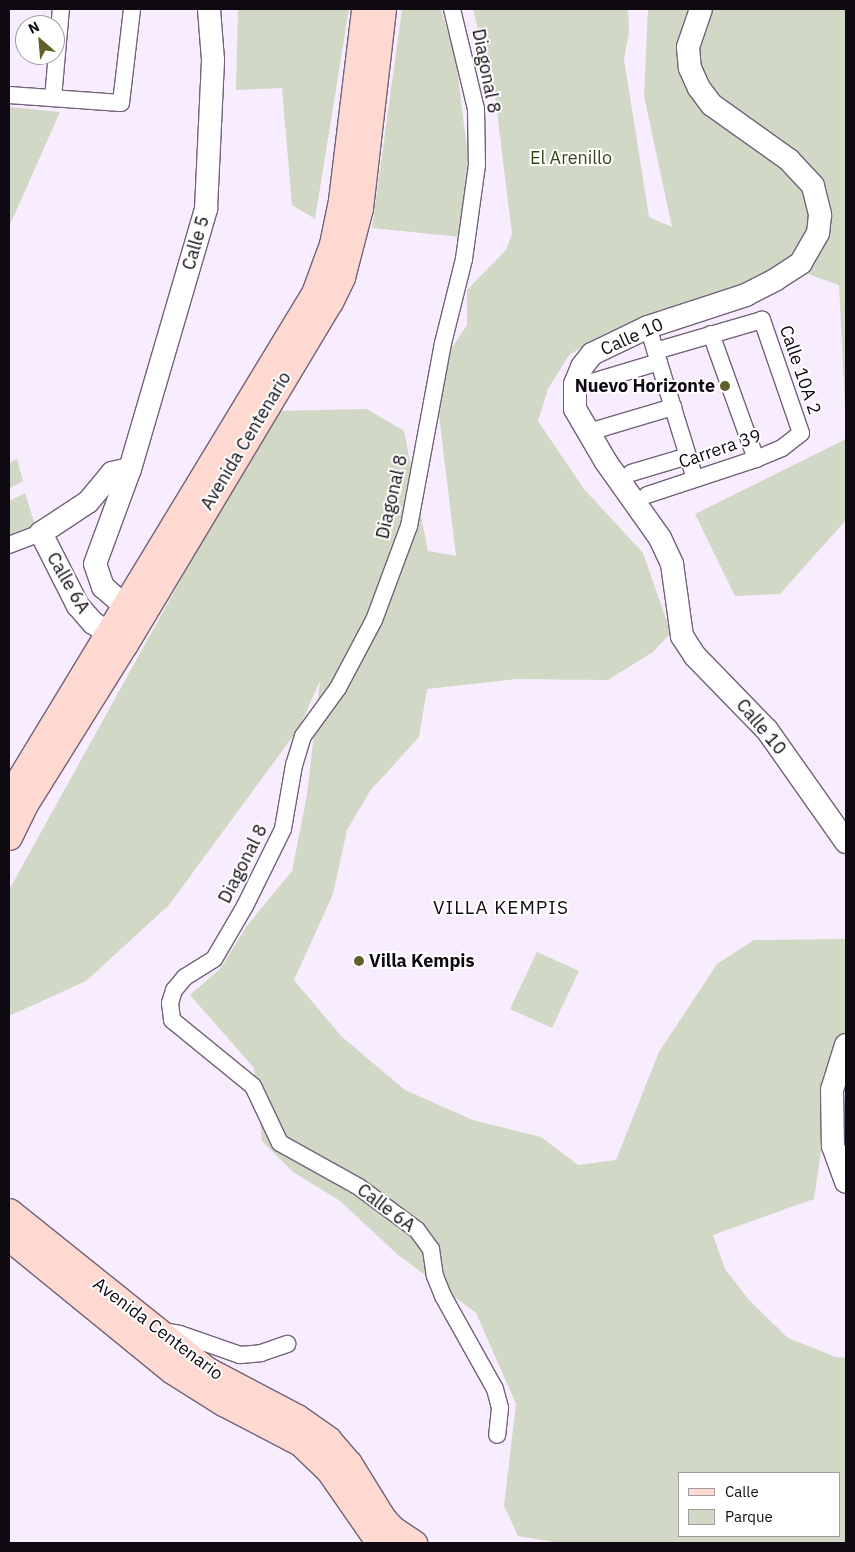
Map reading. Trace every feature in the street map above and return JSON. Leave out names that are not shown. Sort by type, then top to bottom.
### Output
[{"type":"main road","name":"Avenida Centenario","points":[[134,610],[314,293],[322,275],[341,200],[364,9]]},
{"type":"main road","name":"Avenida Centenario","points":[[9,838],[58,734],[342,277],[360,208],[383,9]]},
{"type":"main road","name":"Avenida Centenario","points":[[9,796],[58,734]]},
{"type":"main road","name":"Avenida Centenario","points":[[9,1211],[155,1331],[206,1369],[297,1416],[328,1439],[349,1463],[383,1518],[392,1528],[414,1543]]},
{"type":"main road","name":"Avenida Centenario","points":[[9,1238],[172,1371],[223,1403],[300,1443],[329,1472],[379,1543]]},
{"type":"street","points":[[53,98],[62,9]]},
{"type":"street","points":[[9,95],[121,102],[132,9]]},
{"type":"street","name":"Calle 5","points":[[134,610],[103,588],[95,564],[130,469],[206,210],[214,60],[209,9]]},
{"type":"street","name":"Diagonal 8","points":[[214,959],[245,906],[283,829],[294,765],[303,736],[338,688],[374,620],[409,526],[444,343],[464,259],[476,165],[476,109],[452,9]]},
{"type":"street","name":"Calle 10","points":[[701,9],[688,47],[690,68],[699,88],[712,105],[789,160],[813,186],[820,215],[818,233],[801,263],[775,280],[746,295],[648,327],[592,354],[582,367],[575,384],[576,409],[606,462],[660,538],[672,564],[682,636],[695,656],[767,730],[846,842]]},
{"type":"street","name":"Calle 10A 2","points":[[711,334],[762,320],[801,433]]},
{"type":"street","points":[[648,327],[695,479]]},
{"type":"street","points":[[589,383],[711,334],[756,459]]},
{"type":"street","points":[[589,432],[673,407]]},
{"type":"street","name":"Carrera 39","points":[[647,495],[756,459],[782,448],[801,433]]},
{"type":"street","points":[[630,473],[688,456]]},
{"type":"street","points":[[9,545],[41,533],[88,502],[112,473],[130,469]]},
{"type":"street","name":"Calle 6A","points":[[41,533],[78,606],[116,639]]},
{"type":"street","name":"Calle 6A","points":[[214,959],[185,977],[174,990],[170,1003],[172,1020],[193,1040],[253,1086],[280,1143],[360,1187],[417,1230],[431,1249],[443,1296],[495,1389],[500,1408],[496,1435]]},
{"type":"street","points":[[846,1045],[832,1090],[833,1146],[846,1182]]},
{"type":"street","points":[[155,1331],[180,1334],[240,1355],[261,1354],[287,1344]]},
{"type":"green space","points":[[238,9],[349,9],[315,219],[292,205],[282,88],[236,90]]},
{"type":"green space","points":[[402,9],[441,9],[456,59],[468,158],[460,237],[372,228]]},
{"type":"green space","name":"El Arenillo","points":[[473,9],[628,9],[629,33],[624,59],[649,217],[672,227],[644,96],[648,9],[846,9],[846,428],[839,285],[782,265],[729,292],[608,332],[569,355],[548,389],[538,421],[584,489],[643,553],[671,633],[653,652],[608,680],[516,679],[427,689],[419,737],[370,791],[347,830],[333,894],[294,980],[341,1036],[405,1090],[473,1120],[541,1137],[578,1165],[616,1160],[659,1052],[717,964],[754,940],[846,939],[846,1042],[830,1090],[814,1199],[713,1235],[725,1269],[749,1300],[788,1338],[836,1357],[846,1358],[846,1543],[560,1543],[518,1536],[504,1506],[516,1404],[476,1313],[397,1254],[340,1201],[293,1172],[262,1141],[254,1068],[190,995],[220,969],[246,927],[292,871],[307,795],[320,681],[299,728],[169,905],[86,981],[9,1016],[9,890],[274,411],[367,409],[404,431],[428,551],[456,556],[438,407],[451,349],[467,325],[467,290],[506,250],[512,234],[495,95]]},
{"type":"green space","points":[[9,107],[60,112],[9,227]]},
{"type":"green space","points":[[846,439],[846,520],[780,594],[735,596],[695,514]]},
{"type":"green space","points":[[17,459],[23,481],[9,489],[9,463]]},
{"type":"green space","points":[[25,493],[36,528],[9,539],[9,501]]},
{"type":"green space","points":[[537,952],[579,971],[552,1028],[510,1009]]},
{"type":"place","name":"Nuevo Horizonte","points":[[725,386]]},
{"type":"place","name":"Villa Kempis","points":[[359,961]]},
{"type":"district","name":"VILLA KEMPIS","points":[[501,908]]}]
